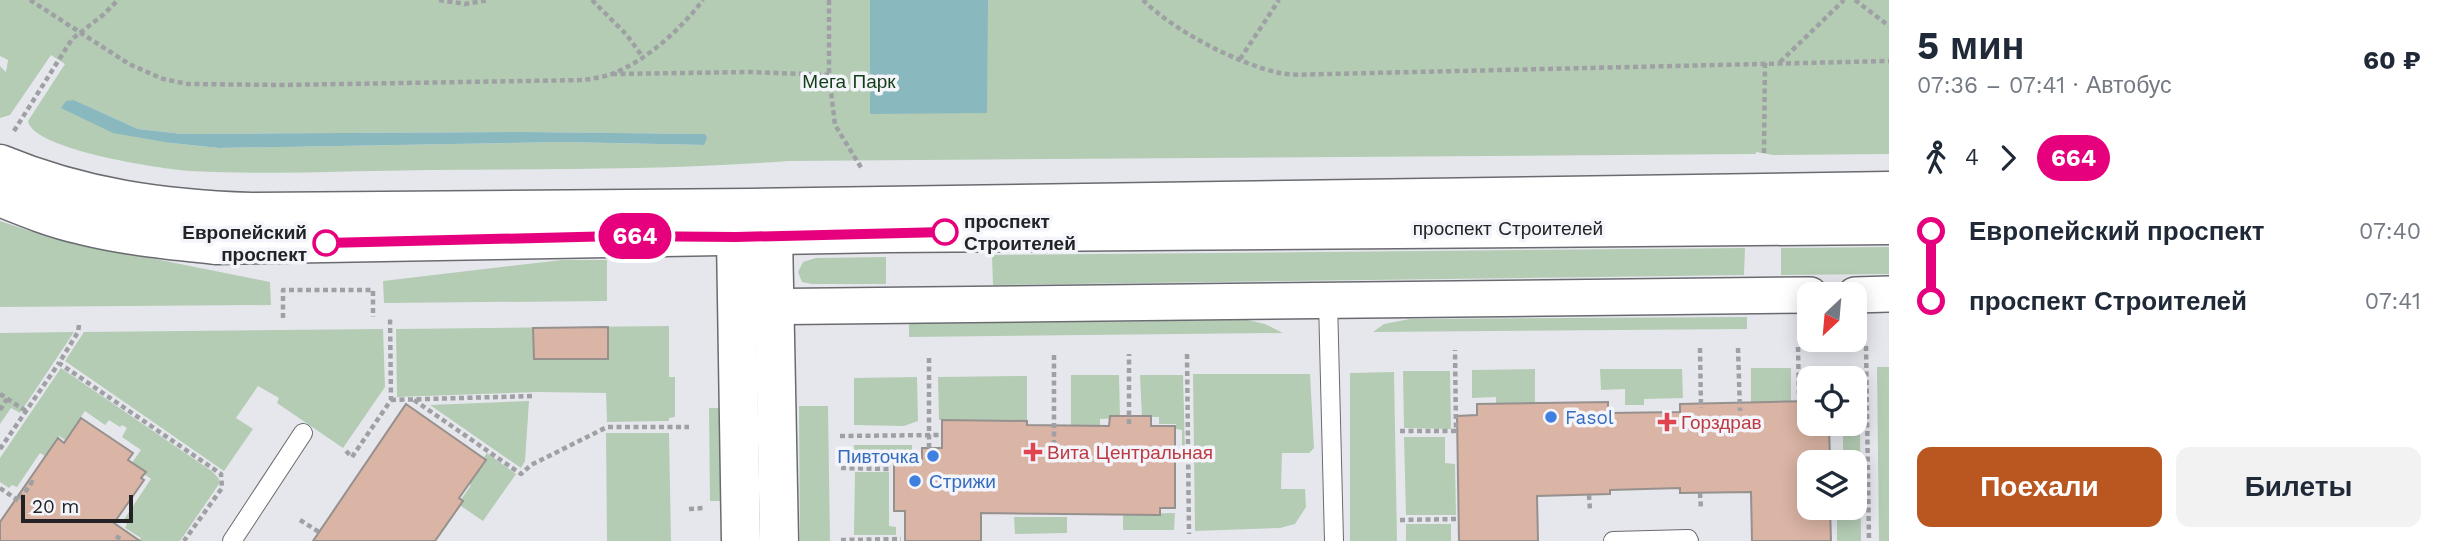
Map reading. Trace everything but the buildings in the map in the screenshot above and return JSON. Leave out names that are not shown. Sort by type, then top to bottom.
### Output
[{"type":"street","name":"проспект Строителей","points":[[0,164],[40,181],[88,193],[196,210],[328,212],[901,232],[1889,225]]},
{"type":"street","name":"проспект Строителей","points":[[0,197],[82,225],[153,238],[216,245],[618,236],[753,227],[1889,191]]},
{"type":"street","points":[[753,227],[774,307],[779,541]]},
{"type":"street","points":[[741,541],[737,307],[753,227]]},
{"type":"street","points":[[1867,295],[1889,294]]},
{"type":"street","points":[[737,307],[1797,295]]},
{"type":"lane","points":[[1328,301],[1334,541]]},
{"type":"lane","points":[[232,541],[303,433]]},
{"type":"lane","points":[[1613,541],[1689,541]]},
{"type":"path","points":[[30,0],[129,64],[163,79],[188,84],[585,80],[612,74],[751,72],[829,75]]},
{"type":"path","points":[[20,120],[72,39],[118,0]]},
{"type":"path","points":[[439,0],[465,4],[489,0]]},
{"type":"path","points":[[592,0],[626,34],[642,56]]},
{"type":"path","points":[[612,74],[671,35],[702,0]]},
{"type":"path","points":[[829,0],[829,75],[835,125],[863,170]]},
{"type":"path","points":[[1143,0],[1184,32],[1240,58],[1282,73],[1889,61]]},
{"type":"path","points":[[1240,58],[1279,0]]},
{"type":"path","points":[[1780,62],[1844,0]]},
{"type":"path","points":[[1855,0],[1889,26]]},
{"type":"path","points":[[1764,153],[1765,62]]},
{"type":"path","points":[[283,318],[283,290],[373,290],[373,317]]},
{"type":"path","points":[[346,451],[352,457],[391,400],[390,316]]},
{"type":"path","points":[[0,449],[59,363],[78,332],[79,325]]},
{"type":"path","points":[[1700,348],[1701,408]]},
{"type":"path","points":[[1738,348],[1740,411]]},
{"type":"path","points":[[1400,431],[1456,431],[1455,351]]},
{"type":"path","points":[[1866,352],[1869,541]]},
{"type":"path","points":[[1129,354],[1129,424]]},
{"type":"path","points":[[1187,354],[1189,534]]},
{"type":"path","points":[[1054,355],[1054,444]]},
{"type":"path","points":[[929,356],[929,448]]},
{"type":"path","points":[[59,363],[221,474],[222,488],[184,541]]},
{"type":"path","points":[[0,394],[26,411]]},
{"type":"path","points":[[391,400],[533,396]]},
{"type":"path","points":[[0,410],[7,399]]},
{"type":"path","points":[[414,400],[521,474],[531,465],[607,428],[689,426]]},
{"type":"path","points":[[840,436],[942,435]]},
{"type":"path","points":[[841,468],[888,469]]},
{"type":"path","points":[[0,488],[19,501],[32,482],[36,484]]},
{"type":"path","points":[[1700,492],[1701,509]]},
{"type":"path","points":[[1590,495],[1590,510]]},
{"type":"path","points":[[1400,520],[1457,519]]},
{"type":"path","points":[[300,520],[319,532]]},
{"type":"path","points":[[116,536],[123,541]]},
{"type":"path","points":[[841,540],[901,539]]},
{"type":"green space","name":"Мега Парк","points":[[0,0],[1889,0],[1889,154],[1773,155],[1756,152],[789,161],[609,168],[279,173],[190,171],[100,156],[51,141],[35,131],[28,121],[65,64],[51,55],[10,115],[0,118],[0,66],[6,72],[8,60],[0,56]],"holes":[[[74,100],[138,129],[183,134],[704,134],[703,145],[565,142],[219,148],[171,143],[62,108]]]},
{"type":"green space","points":[[0,221],[51,238],[270,282],[271,305],[0,307]]},
{"type":"green space","points":[[1889,247],[1889,274],[1781,275],[1781,248]]},
{"type":"green space","points":[[1745,248],[1744,275],[993,285],[992,255]]},
{"type":"green space","points":[[886,257],[886,284],[812,284],[802,282],[798,272],[803,262],[816,258]]},
{"type":"green space","points":[[562,260],[607,260],[607,301],[384,303],[383,281]]},
{"type":"green space","points":[[1747,317],[1747,329],[1373,332],[1384,324],[1410,319]]},
{"type":"green space","points":[[1248,320],[1265,324],[1283,333],[909,337],[909,324]]},
{"type":"green space","points":[[669,326],[669,377],[675,377],[675,417],[669,418],[669,421],[607,422],[606,393],[539,392],[397,397],[396,329]]},
{"type":"green space","points":[[383,329],[385,387],[343,448],[277,403],[279,398],[258,386],[236,418],[253,429],[224,471],[65,361],[84,332]]},
{"type":"green space","points":[[74,332],[20,413],[11,408],[0,424],[0,333]]},
{"type":"green space","points":[[1877,367],[1889,367],[1889,541],[1879,541]]},
{"type":"green space","points":[[61,368],[213,472],[219,479],[219,484],[180,541],[139,541],[141,538],[125,528],[127,524],[123,521],[151,479],[131,464],[141,450],[122,437],[127,428],[109,420],[105,425],[85,411],[65,440],[59,436],[45,456],[40,453],[17,487],[12,485],[9,488],[0,482],[0,458]]},
{"type":"green space","points":[[1751,368],[1791,368],[1791,403],[1751,403]]},
{"type":"green space","points":[[1535,369],[1535,405],[1496,405],[1496,397],[1472,398],[1472,370]]},
{"type":"green space","points":[[1600,369],[1682,369],[1683,398],[1644,399],[1644,405],[1625,405],[1625,389],[1601,390]]},
{"type":"green space","points":[[1403,371],[1450,371],[1451,429],[1404,428]]},
{"type":"green space","points":[[1394,372],[1397,541],[1350,541],[1350,373]]},
{"type":"green space","points":[[1193,374],[1310,374],[1314,448],[1309,453],[1282,453],[1281,489],[1305,489],[1306,507],[1295,524],[1280,528],[1195,531]]},
{"type":"green space","points":[[1071,375],[1119,375],[1120,418],[1100,419],[1100,425],[1071,425]]},
{"type":"green space","points":[[1140,375],[1183,375],[1185,452],[1182,452],[1182,430],[1176,429],[1176,424],[1159,424],[1159,417],[1142,417]]},
{"type":"green space","points":[[1027,376],[1027,420],[939,420],[938,377]]},
{"type":"green space","points":[[917,377],[918,421],[904,426],[854,425],[854,378]]},
{"type":"green space","points":[[529,401],[525,461],[521,468],[430,405]]},
{"type":"green space","points":[[799,406],[828,406],[830,541],[800,541]]},
{"type":"green space","points":[[709,408],[720,408],[721,501],[710,501]]},
{"type":"green space","points":[[606,433],[669,433],[671,541],[607,541]]},
{"type":"green space","points":[[1843,436],[1860,436],[1860,450],[1843,450]]},
{"type":"green space","points":[[1404,437],[1445,437],[1445,463],[1455,464],[1456,515],[1406,515]]},
{"type":"green space","points":[[854,445],[912,445],[912,463],[854,462]]},
{"type":"green space","points":[[487,453],[516,474],[483,521],[458,504],[471,485],[467,482]]},
{"type":"green space","points":[[855,472],[889,472],[889,526],[896,527],[896,535],[854,535]]},
{"type":"green space","points":[[1175,513],[1174,530],[1123,530],[1123,514]]},
{"type":"green space","points":[[1014,517],[1067,517],[1067,533],[1015,534]]},
{"type":"green space","points":[[1837,520],[1861,520],[1861,541],[1837,541]]},
{"type":"green space","points":[[1406,524],[1451,524],[1451,541],[1406,541]]},
{"type":"water","points":[[870,0],[988,0],[987,113],[870,114]]},
{"type":"water","points":[[74,100],[138,129],[183,134],[527,132],[705,134],[707,138],[704,145],[565,142],[219,148],[113,133],[61,108],[66,101]]},
{"type":"bus line","name":"664","points":[[326,243],[945,232]]},
{"type":"place","name":"проспект Строителей","points":[[945,232]]},
{"type":"place","name":"Европейский проспект","points":[[326,243]]},
{"type":"place","name":"Fasol","points":[[1551,417]]},
{"type":"place","name":"Горздрав","points":[[1667,422]]},
{"type":"place","name":"Вита Центральная","points":[[1033,452]]},
{"type":"place","name":"Пивточка","points":[[933,456]]},
{"type":"place","name":"Стрижи","points":[[915,481]]}]
